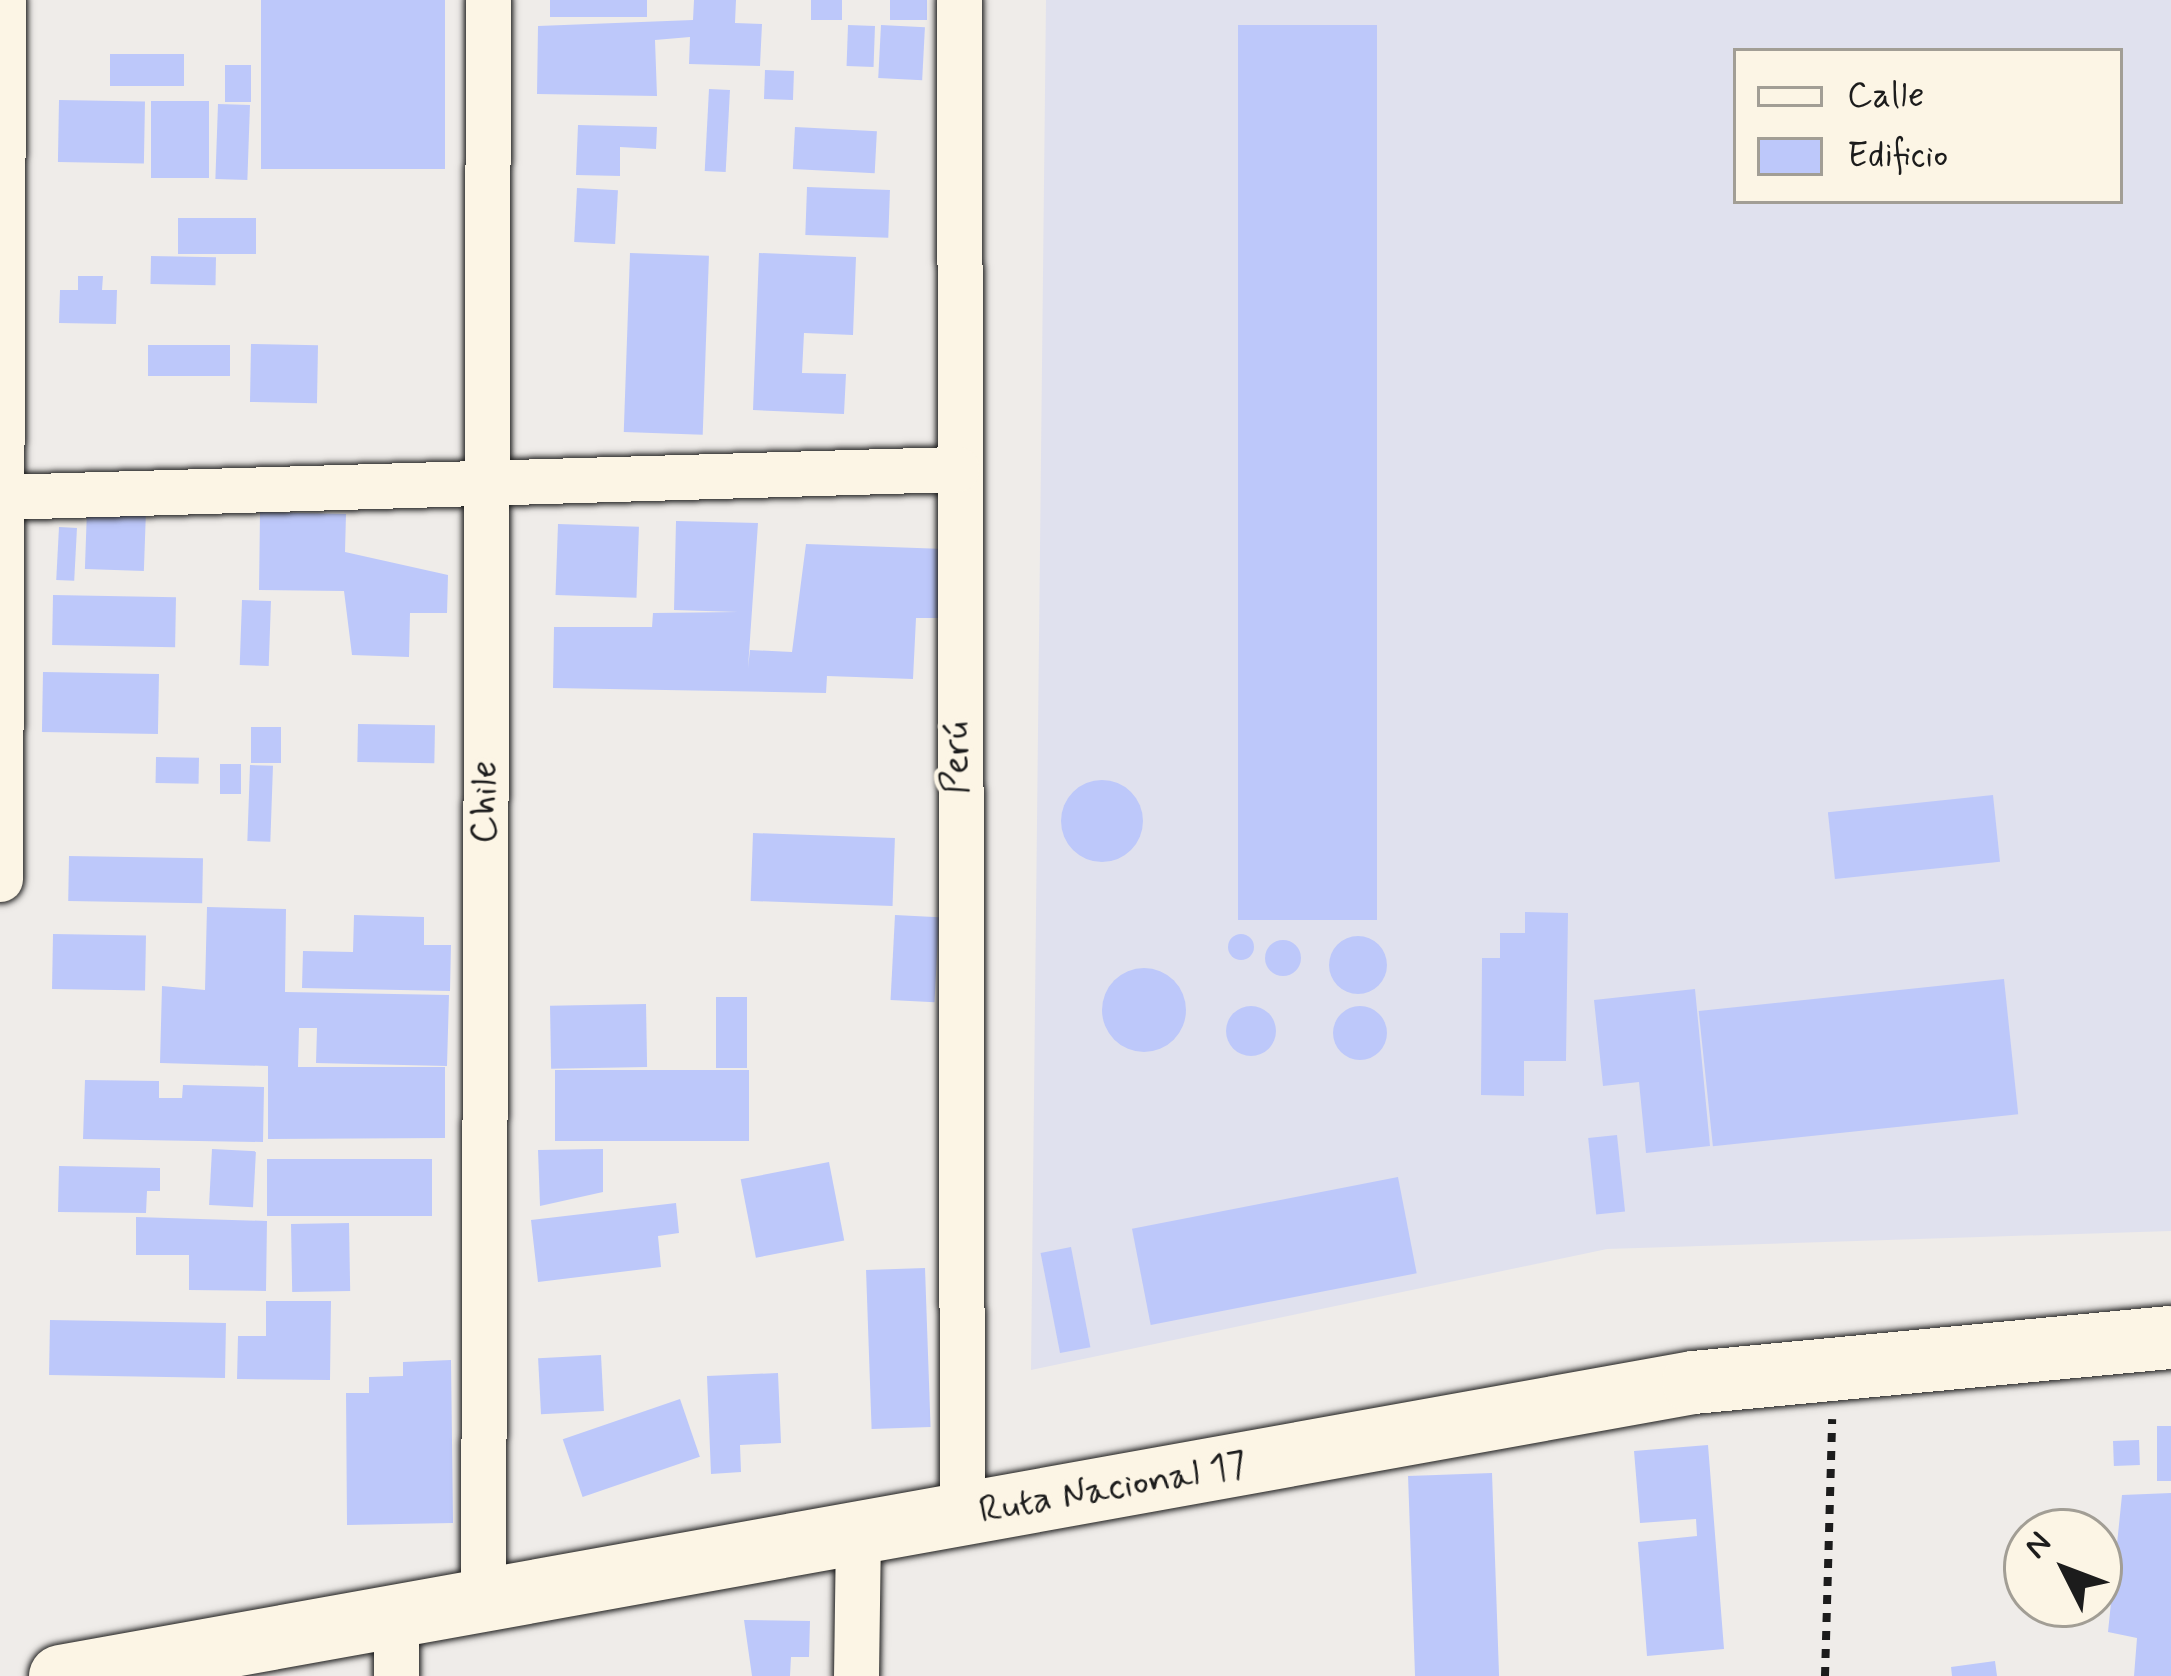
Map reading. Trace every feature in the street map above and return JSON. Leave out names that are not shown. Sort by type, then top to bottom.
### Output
[{"type":"street","points":[[0,879],[3,0]]},
{"type":"street","name":"Chile","points":[[483,1604],[488,0]]},
{"type":"street","name":"Perú","points":[[959,0],[962,1516]]},
{"type":"street","points":[[3,497],[957,469]]},
{"type":"street","name":"Ruta Nacional 17","points":[[60,1676],[396,1648],[483,1604],[1693,1382],[2171,1337]]},
{"type":"street","points":[[856,1676],[858,1535]]},
{"type":"path","points":[[1825,1676],[1834,1370]]},
{"type":"shaded area","points":[[1046,0],[2171,0],[2171,1231],[1607,1249],[1031,1370]]},
{"type":"building","points":[[261,0],[445,0],[445,169],[261,169]]},
{"type":"building","points":[[550,0],[647,0],[647,17],[550,17]]},
{"type":"building","points":[[694,0],[736,0],[735,23],[762,24],[760,66],[689,64],[690,37],[655,40],[657,96],[537,94],[538,26],[693,20]]},
{"type":"building","points":[[811,0],[842,0],[842,20],[811,20]]},
{"type":"building","points":[[890,0],[927,0],[927,20],[890,20]]},
{"type":"building","points":[[848,25],[875,26],[874,67],[847,66]]},
{"type":"building","points":[[881,25],[925,27],[922,80],[878,78]]},
{"type":"building","points":[[1238,25],[1377,25],[1377,920],[1238,920]]},
{"type":"building","points":[[110,54],[184,54],[184,86],[110,86]]},
{"type":"building","points":[[225,65],[251,65],[251,102],[225,102]]},
{"type":"building","points":[[765,70],[794,71],[793,100],[764,99]]},
{"type":"building","points":[[709,89],[730,90],[726,172],[705,171]]},
{"type":"building","points":[[59,100],[145,102],[144,163],[58,162]]},
{"type":"building","points":[[151,101],[209,101],[209,178],[151,178]]},
{"type":"building","points":[[218,104],[250,105],[247,180],[215,179]]},
{"type":"building","points":[[578,125],[657,127],[656,149],[620,147],[620,176],[576,175]]},
{"type":"building","points":[[795,127],[877,131],[875,173],[793,169]]},
{"type":"building","points":[[807,187],[890,190],[888,238],[805,235]]},
{"type":"building","points":[[577,188],[618,190],[615,244],[574,242]]},
{"type":"building","points":[[178,218],[256,218],[256,254],[178,254]]},
{"type":"building","points":[[630,253],[709,256],[703,435],[624,432]]},
{"type":"building","points":[[759,253],[856,257],[853,335],[804,333],[802,373],[846,374],[844,414],[753,410]]},
{"type":"building","points":[[151,256],[216,257],[216,285],[151,284]]},
{"type":"building","points":[[78,276],[103,276],[102,290],[117,290],[116,324],[59,323],[60,290],[78,290]]},
{"type":"building","points":[[251,344],[318,345],[317,403],[250,402]]},
{"type":"building","points":[[148,345],[230,345],[230,376],[148,376]]},
{"type":"building","points":[[87,509],[146,511],[144,571],[85,569]]},
{"type":"building","points":[[260,512],[346,514],[345,552],[448,575],[447,613],[410,613],[409,657],[352,655],[344,591],[259,590]]},
{"type":"building","points":[[676,521],[758,523],[748,668],[750,650],[792,652],[806,544],[945,549],[941,618],[916,618],[913,679],[827,676],[826,693],[553,688],[554,627],[652,627],[653,613],[738,612],[674,610]]},
{"type":"building","points":[[558,524],[639,527],[636,598],[556,595]]},
{"type":"building","points":[[59,527],[77,528],[74,581],[56,580]]},
{"type":"building","points":[[53,595],[176,597],[175,647],[52,645]]},
{"type":"building","points":[[242,600],[271,601],[269,666],[240,665]]},
{"type":"building","points":[[43,672],[159,674],[158,734],[42,732]]},
{"type":"building","points":[[358,724],[435,725],[434,763],[357,762]]},
{"type":"building","points":[[251,727],[281,727],[281,763],[251,763]]},
{"type":"building","points":[[156,757],[199,758],[199,784],[156,783]]},
{"type":"building","points":[[220,764],[241,764],[241,794],[220,794]]},
{"type":"building","points":[[250,765],[273,766],[270,842],[247,841]]},
{"type":"building","points":[[1102,780],[1131,792],[1143,821],[1131,850],[1102,862],[1073,850],[1061,821],[1073,792]]},
{"type":"building","points":[[1993,795],[2000,862],[1835,879],[1828,812]]},
{"type":"building","points":[[753,833],[895,838],[893,906],[751,901]]},
{"type":"building","points":[[69,856],[203,858],[202,903],[68,901]]},
{"type":"building","points":[[207,907],[286,909],[285,992],[449,995],[447,1066],[316,1063],[317,1028],[299,1028],[298,1067],[445,1067],[445,1138],[268,1139],[268,1066],[160,1063],[162,986],[205,990]]},
{"type":"building","points":[[1525,912],[1568,913],[1566,1061],[1524,1061],[1524,1096],[1481,1095],[1482,958],[1500,958],[1500,933],[1525,933]]},
{"type":"building","points":[[354,915],[424,917],[424,945],[451,945],[450,991],[302,988],[303,951],[353,952]]},
{"type":"building","points":[[895,915],[939,917],[934,1002],[891,1000]]},
{"type":"building","points":[[53,934],[146,936],[145,991],[52,989]]},
{"type":"building","points":[[1241,934],[1254,947],[1241,960],[1228,947]]},
{"type":"building","points":[[1358,936],[1379,944],[1387,965],[1379,986],[1358,994],[1337,986],[1329,965],[1337,944]]},
{"type":"building","points":[[1283,940],[1296,945],[1301,958],[1296,971],[1283,976],[1270,971],[1265,958],[1270,945]]},
{"type":"building","points":[[1144,968],[1174,980],[1186,1010],[1174,1040],[1144,1052],[1114,1040],[1102,1010],[1114,980]]},
{"type":"building","points":[[2004,979],[2018,1114],[1713,1146],[1699,1011]]},
{"type":"building","points":[[1695,989],[1710,1146],[1646,1153],[1639,1082],[1603,1086],[1594,1000]]},
{"type":"building","points":[[716,997],[747,997],[747,1068],[716,1068]]},
{"type":"building","points":[[646,1004],[647,1067],[551,1069],[550,1006]]},
{"type":"building","points":[[1251,1006],[1269,1013],[1276,1031],[1269,1049],[1251,1056],[1233,1049],[1226,1031],[1233,1013]]},
{"type":"building","points":[[1360,1006],[1379,1014],[1387,1033],[1379,1052],[1360,1060],[1341,1052],[1333,1033],[1341,1014]]},
{"type":"building","points":[[555,1070],[749,1070],[749,1141],[555,1141]]},
{"type":"building","points":[[85,1080],[159,1081],[159,1098],[182,1098],[183,1085],[264,1087],[263,1142],[83,1139]]},
{"type":"building","points":[[1617,1135],[1625,1212],[1596,1215],[1588,1138]]},
{"type":"building","points":[[212,1149],[256,1151],[253,1207],[209,1205]]},
{"type":"building","points":[[603,1149],[603,1192],[540,1206],[538,1150]]},
{"type":"building","points":[[267,1159],[432,1159],[432,1216],[267,1216]]},
{"type":"building","points":[[829,1162],[844,1241],[756,1258],[741,1179]]},
{"type":"building","points":[[59,1166],[160,1168],[160,1191],[147,1191],[146,1213],[58,1212]]},
{"type":"building","points":[[1398,1177],[1417,1273],[1151,1325],[1132,1229]]},
{"type":"building","points":[[676,1203],[679,1233],[658,1236],[661,1267],[538,1282],[531,1220]]},
{"type":"building","points":[[136,1217],[267,1221],[266,1291],[189,1290],[189,1255],[136,1255]]},
{"type":"building","points":[[349,1223],[350,1291],[292,1292],[291,1224]]},
{"type":"building","points":[[1071,1247],[1090,1347],[1060,1353],[1041,1253]]},
{"type":"building","points":[[925,1268],[931,1427],[872,1429],[866,1270]]},
{"type":"building","points":[[266,1301],[331,1301],[330,1380],[237,1379],[238,1336],[266,1336]]},
{"type":"building","points":[[50,1320],[226,1323],[225,1378],[49,1375]]},
{"type":"building","points":[[601,1355],[604,1411],[541,1414],[538,1358]]},
{"type":"building","points":[[451,1360],[453,1523],[347,1525],[346,1393],[369,1393],[369,1377],[403,1376],[403,1362]]},
{"type":"building","points":[[778,1373],[781,1443],[740,1445],[741,1472],[711,1474],[707,1376]]},
{"type":"building","points":[[680,1399],[700,1457],[583,1497],[563,1439]]},
{"type":"building","points":[[2157,1426],[2171,1426],[2171,1481],[2157,1481]]},
{"type":"building","points":[[2139,1440],[2140,1465],[2114,1466],[2113,1441]]},
{"type":"building","points":[[1708,1445],[1724,1649],[1647,1656],[1638,1542],[1697,1536],[1696,1519],[1640,1523],[1634,1451]]},
{"type":"building","points":[[1492,1473],[1499,1676],[1415,1676],[1408,1476]]},
{"type":"building","points":[[2171,1493],[2171,1676],[2134,1676],[2137,1638],[2108,1632],[2108,1628],[2123,1628],[2122,1495]]},
{"type":"building","points":[[744,1620],[810,1621],[809,1657],[791,1657],[790,1676],[752,1676]]},
{"type":"building","points":[[1995,1661],[1997,1676],[1952,1676],[1951,1667]]}]
